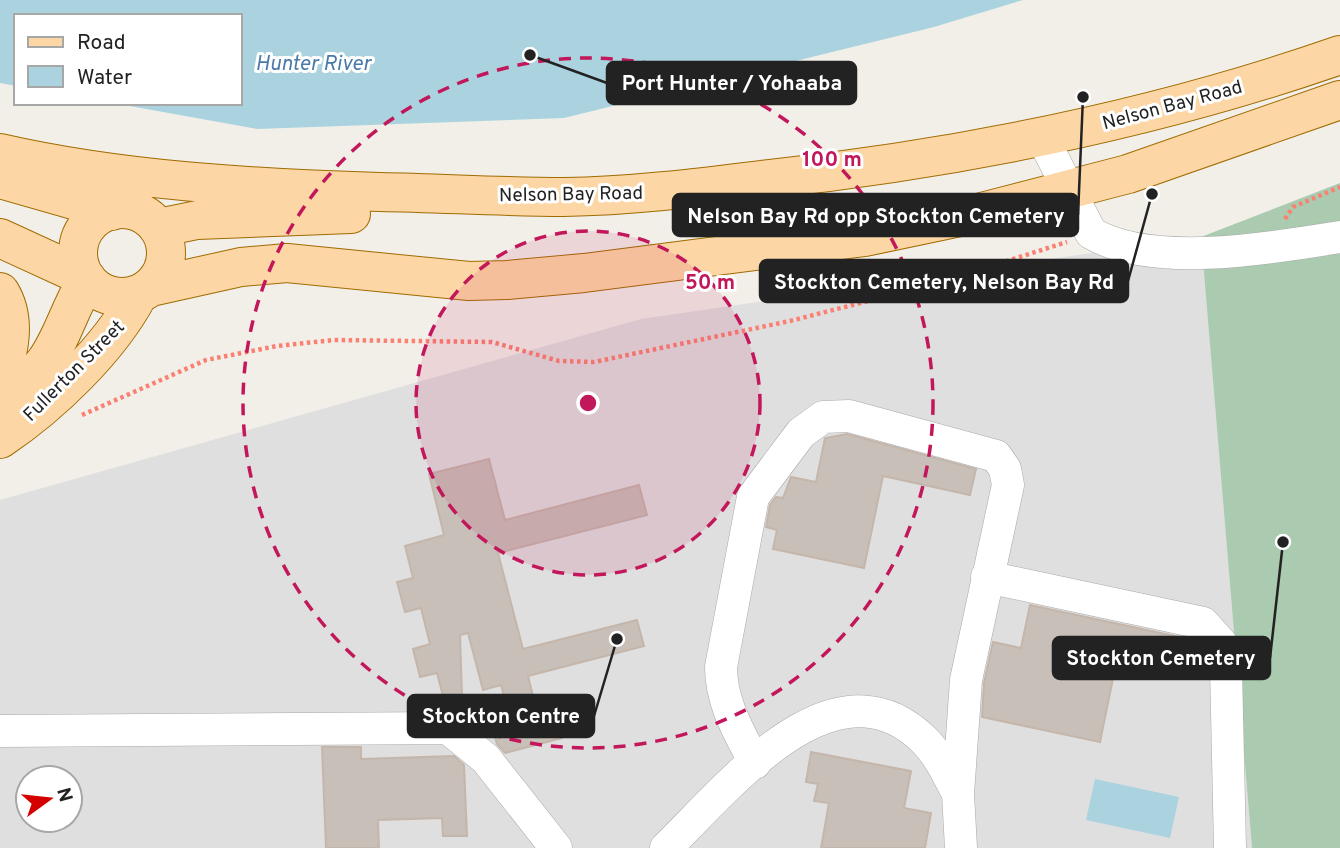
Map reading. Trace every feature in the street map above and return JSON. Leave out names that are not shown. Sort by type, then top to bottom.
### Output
[{"type":"main road","name":"Nelson Bay Road","points":[[0,153],[166,178],[285,189],[566,197],[700,187],[870,168],[1042,137],[1161,108],[1340,55]]},
{"type":"main road","points":[[112,211],[88,225],[81,237],[79,264],[86,278],[97,289],[110,296],[124,298],[241,267],[287,263],[468,281],[584,273],[865,237],[1067,191],[1195,151],[1340,100]]},
{"type":"main road","points":[[0,179],[112,211],[138,212],[158,228],[165,243],[166,259],[161,274],[145,291]]},
{"type":"main road","points":[[158,228],[197,220],[512,206],[566,197]]},
{"type":"main road","points":[[0,238],[86,278]]},
{"type":"main road","name":"Fullerton Street","points":[[0,401],[27,384],[46,364],[86,278]]},
{"type":"main road","name":"Fullerton Street","points":[[0,439],[38,411],[122,324],[145,291]]},
{"type":"main road","points":[[0,292],[10,323],[10,347],[0,379]]},
{"type":"lane","points":[[1042,137],[1067,191],[1091,233],[1120,246],[1213,253],[1287,246],[1340,237]]},
{"type":"lane","points":[[755,763],[728,710],[721,688],[721,667],[753,497],[801,433],[823,417],[849,416],[996,456],[1005,469],[1008,485],[966,680],[958,794],[961,848]]},
{"type":"lane","points":[[987,578],[1203,623],[1221,643],[1226,668],[1230,848]]},
{"type":"lane","points":[[923,739],[947,714],[966,680]]},
{"type":"lane","points":[[666,848],[755,763],[797,729],[834,714],[867,710],[896,719],[923,739],[940,760],[958,794]]},
{"type":"lane","points":[[0,731],[448,728],[486,759],[556,848]]},
{"type":"path","points":[[1287,246],[1285,223],[1289,210],[1340,187]]},
{"type":"path","points":[[73,419],[196,364],[278,346],[334,340],[492,342],[559,361],[594,362],[790,321],[918,288],[1091,233]]},
{"type":"shaded area","points":[[1201,237],[1252,848],[0,848],[0,500],[641,319]]},
{"type":"green space","points":[[1340,183],[1340,848],[1252,848],[1201,237]]},
{"type":"water","name":"Hunter River","points":[[0,0],[1023,0],[934,27],[564,118],[257,129],[124,105],[242,105],[242,14],[14,14],[14,86],[0,83]]},
{"type":"water","points":[[1095,779],[1179,797],[1170,838],[1086,820]]},
{"type":"building","points":[[847,434],[976,469],[970,495],[883,476],[864,568],[773,549],[777,530],[766,527],[770,505],[776,497],[783,498],[791,477],[816,482],[825,438]]},
{"type":"building","points":[[489,459],[505,520],[639,485],[647,515],[498,553],[523,649],[637,620],[644,646],[528,676],[537,712],[554,707],[562,738],[505,753],[497,744],[491,723],[510,718],[501,685],[483,690],[468,633],[460,635],[462,695],[444,700],[437,673],[420,677],[413,649],[430,644],[421,608],[405,612],[397,582],[413,578],[405,546],[444,535],[429,474]]},
{"type":"building","points":[[1030,605],[1193,640],[1198,645],[1194,665],[1119,649],[1100,742],[982,717],[984,683],[993,642],[1021,648]]},
{"type":"building","points":[[322,747],[361,747],[361,759],[454,756],[464,765],[467,836],[443,836],[442,818],[378,820],[379,848],[326,848]]},
{"type":"building","points":[[811,752],[911,771],[904,808],[931,813],[925,848],[821,848],[829,803],[814,801],[818,784],[806,782]]},
{"type":"place","name":"Port Hunter / Yohaaba","points":[[530,55]]},
{"type":"place","name":"Nelson Bay Rd opp Stockton Cemetery","points":[[1083,97]]},
{"type":"place","name":"Stockton Cemetery, Nelson Bay Rd","points":[[1152,194]]},
{"type":"place","name":"Stockton Cemetery","points":[[1283,542]]},
{"type":"place","name":"Stockton Centre","points":[[617,639]]}]
